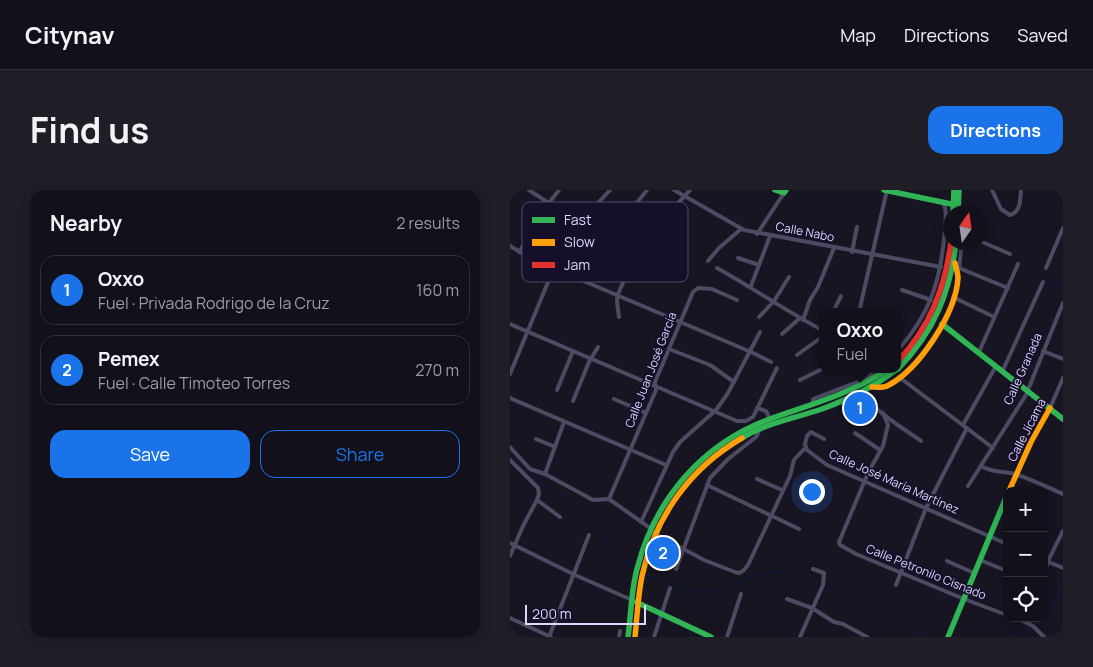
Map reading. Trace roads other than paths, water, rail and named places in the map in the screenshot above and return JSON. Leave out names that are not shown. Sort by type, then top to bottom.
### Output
[{"type":"main road","points":[[775,190],[785,192]]},
{"type":"main road","points":[[886,190],[949,205]]},
{"type":"main road","points":[[954,190],[956,205]]},
{"type":"main road","points":[[957,205],[959,190]]},
{"type":"main road","points":[[901,357],[920,335],[933,312],[947,268],[950,250]]},
{"type":"main road","points":[[872,387],[878,389],[884,387],[899,377],[925,352],[942,324],[953,297],[957,266],[956,250]]},
{"type":"main road","points":[[901,365],[920,345],[935,321],[957,266]]},
{"type":"main road","points":[[942,324],[1063,419]]},
{"type":"main road","points":[[758,427],[770,419],[868,384],[883,373]]},
{"type":"main road","points":[[635,637],[637,568],[667,498],[696,464],[718,445],[758,427],[837,403],[862,393],[891,373]]},
{"type":"main road","name":"Calle Jícama","points":[[1011,487],[1031,442],[1050,408]]},
{"type":"main road","points":[[948,637],[1003,504]]},
{"type":"main road","points":[[635,601],[711,637]]},
{"type":"main road","points":[[628,637],[635,601]]},
{"type":"street","points":[[510,194],[514,190]]},
{"type":"street","points":[[529,190],[547,202]]},
{"type":"street","points":[[550,202],[559,190]]},
{"type":"street","points":[[599,202],[610,190]]},
{"type":"street","points":[[637,202],[647,190]]},
{"type":"street","name":"Calle Nabo","points":[[674,190],[741,229],[757,234],[941,267]]},
{"type":"street","points":[[679,202],[690,190]]},
{"type":"street","points":[[860,308],[886,190]]},
{"type":"street","points":[[992,190],[1001,209],[1010,216],[1014,215],[1018,209],[1021,190]]},
{"type":"street","points":[[757,234],[785,192]]},
{"type":"street","points":[[901,346],[917,326],[931,300],[941,267],[946,210],[943,203]]},
{"type":"street","points":[[852,252],[857,227]]},
{"type":"street","points":[[1046,268],[1063,228]]},
{"type":"street","points":[[708,260],[741,229]]},
{"type":"street","points":[[751,286],[770,236]]},
{"type":"street","points":[[988,244],[1010,254]]},
{"type":"street","points":[[510,247],[522,253]]},
{"type":"street","points":[[519,252],[522,248]]},
{"type":"street","points":[[782,334],[801,319],[818,287],[834,248]]},
{"type":"street","points":[[960,250],[957,266],[1008,288]]},
{"type":"street","points":[[738,258],[759,265]]},
{"type":"street","points":[[979,352],[1018,264]]},
{"type":"street","points":[[717,268],[751,286],[773,302],[819,328]]},
{"type":"street","points":[[759,318],[773,302],[789,277]]},
{"type":"street","points":[[510,374],[547,282]]},
{"type":"street","points":[[585,282],[771,362]]},
{"type":"street","points":[[620,316],[617,296],[623,282]]},
{"type":"street","points":[[1003,370],[1043,282]]},
{"type":"street","name":"Calle Juan José García","points":[[609,499],[656,390],[655,382],[693,292],[698,288],[712,289],[737,300]]},
{"type":"street","points":[[902,290],[931,300]]},
{"type":"street","points":[[836,308],[841,296]]},
{"type":"street","points":[[953,297],[994,317]]},
{"type":"street","name":"Calle Granada","points":[[968,486],[1013,417],[1027,391],[1063,303]]},
{"type":"street","points":[[510,324],[714,412],[743,422],[751,418],[777,368]]},
{"type":"street","points":[[641,522],[666,465],[680,442],[714,412],[734,382],[760,332]]},
{"type":"street","points":[[797,355],[819,339]]},
{"type":"street","points":[[573,401],[590,358],[598,347]]},
{"type":"street","points":[[669,348],[710,366],[734,382]]},
{"type":"street","points":[[557,390],[573,351]]},
{"type":"street","points":[[1042,351],[1063,359]]},
{"type":"street","points":[[510,355],[517,358]]},
{"type":"street","points":[[896,585],[926,508],[996,366]]},
{"type":"street","points":[[800,380],[819,370]]},
{"type":"street","points":[[848,390],[870,373]]},
{"type":"street","points":[[899,377],[992,448]]},
{"type":"street","name":"Calle Jícama","points":[[1050,408],[1063,378]]},
{"type":"street","points":[[1057,392],[1063,394]]},
{"type":"street","points":[[862,393],[868,401],[893,423],[921,441]]},
{"type":"street","points":[[510,398],[666,465]]},
{"type":"street","points":[[614,399],[646,413]]},
{"type":"street","points":[[757,408],[766,410],[770,419]]},
{"type":"street","points":[[865,481],[888,428],[883,413]]},
{"type":"street","points":[[676,569],[707,485],[725,462],[756,437],[758,427],[751,418]]},
{"type":"street","points":[[545,474],[564,422]]},
{"type":"street","name":"Calle José María Martínez","points":[[824,439],[814,433],[810,433],[805,442],[805,448],[827,465],[1003,542]]},
{"type":"street","points":[[855,433],[880,450]]},
{"type":"street","points":[[536,438],[555,447]]},
{"type":"street","points":[[510,447],[523,460],[526,466],[593,500],[609,499],[652,531],[707,561],[735,572],[741,572],[748,564],[790,475],[794,460],[805,448]]},
{"type":"street","points":[[510,460],[538,488],[539,494],[512,544],[510,556]]},
{"type":"street","points":[[521,470],[526,466]]},
{"type":"street","points":[[981,466],[989,471],[1016,474],[1063,494]]},
{"type":"street","points":[[757,479],[782,490]]},
{"type":"street","name":"Calle Petronilo Cisnado","points":[[865,481],[839,544],[856,554],[964,599],[1003,613]]},
{"type":"street","points":[[707,485],[799,530]]},
{"type":"street","points":[[537,500],[560,517]]},
{"type":"street","points":[[1048,557],[1063,531]]},
{"type":"street","points":[[510,618],[550,637],[589,535]]},
{"type":"street","points":[[512,544],[635,601]]},
{"type":"street","points":[[980,560],[1003,569]]},
{"type":"street","points":[[947,561],[974,573]]},
{"type":"street","points":[[1048,562],[1063,568]]},
{"type":"street","points":[[800,637],[822,586],[824,576],[823,572],[813,569]]},
{"type":"street","points":[[654,637],[670,588]]},
{"type":"street","points":[[727,637],[741,594]]},
{"type":"street","points":[[787,599],[812,608],[834,622],[843,624],[867,637]]},
{"type":"street","points":[[1027,622],[1035,627],[1044,637]]},
{"type":"street","points":[[619,637],[620,631]]},
{"type":"waterway","points":[[977,190],[978,199],[983,210],[997,221],[1009,238],[1014,251],[1025,261],[1034,274],[1053,282],[1063,290]]},
{"type":"waterway","points":[[510,455],[538,482],[569,499],[596,522],[620,558],[631,564]]},
{"type":"waterway","points":[[646,575],[703,593],[726,588],[745,579],[785,570],[810,543],[835,562],[852,579],[868,602],[877,611],[923,637]]},
{"type":"waterway","points":[[1048,614],[1055,604],[1063,578]]},
{"type":"waterway","points":[[1013,637],[1037,622]]},
{"type":"place","name":"Oxxo","points":[[860,408]]},
{"type":"place","name":"Pemex","points":[[663,553]]}]
